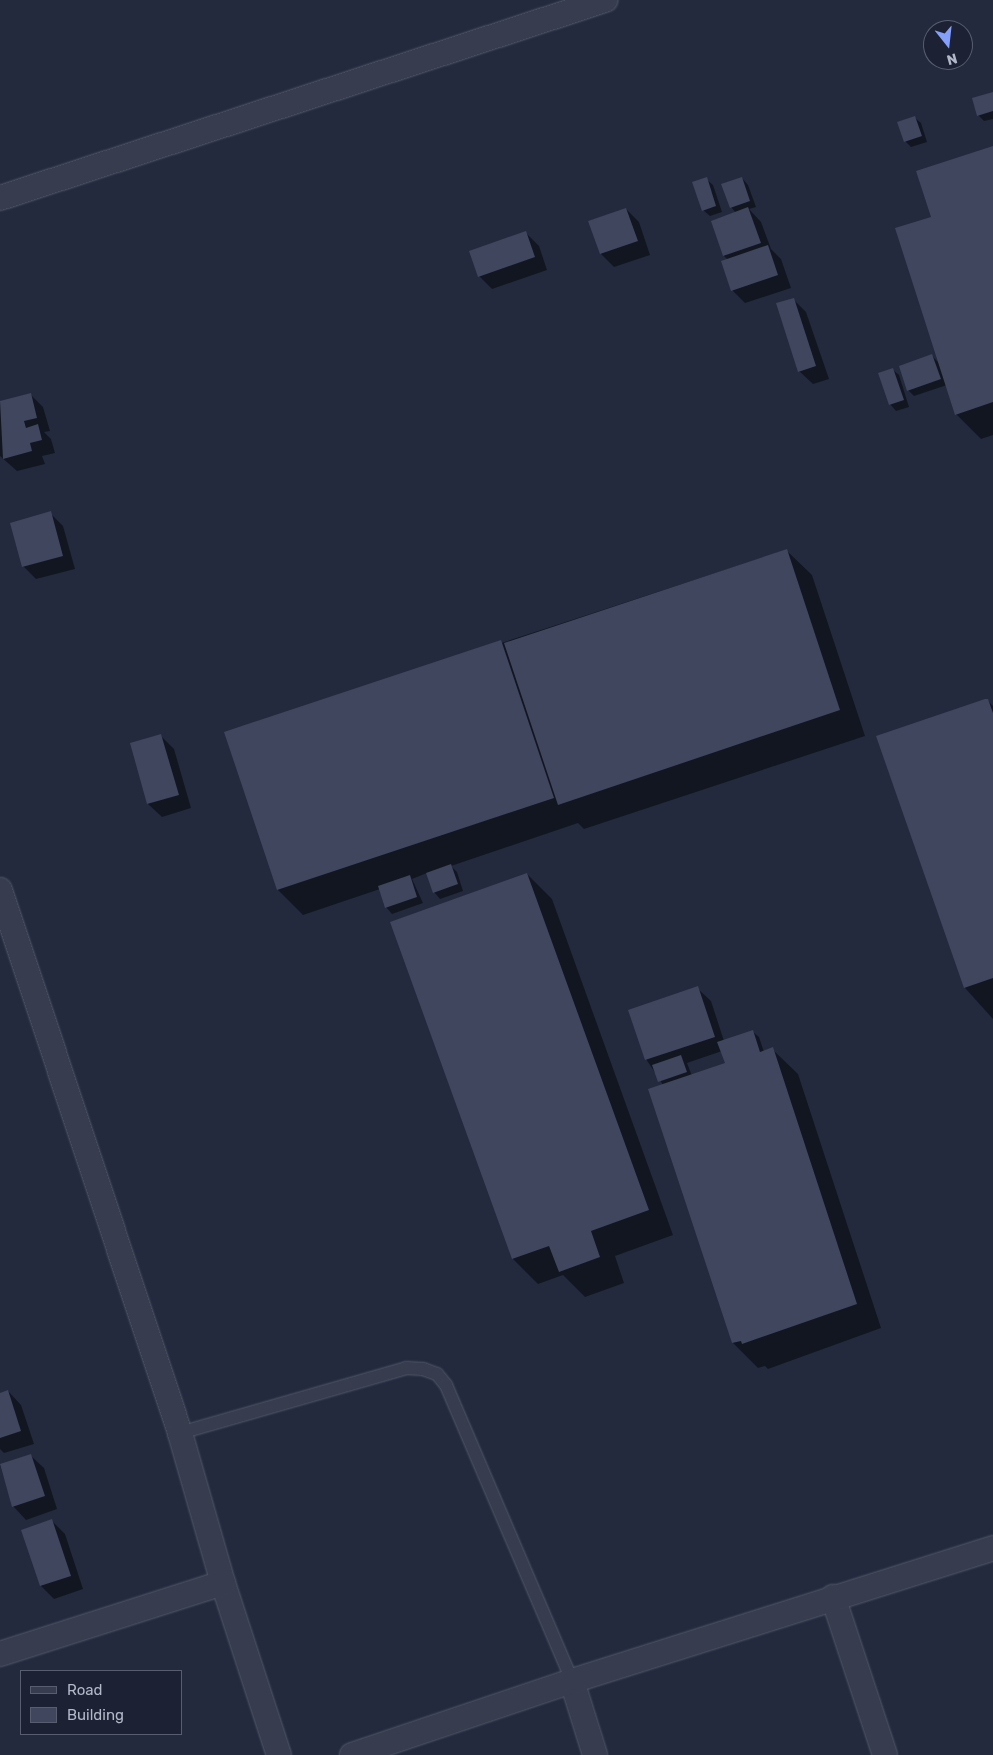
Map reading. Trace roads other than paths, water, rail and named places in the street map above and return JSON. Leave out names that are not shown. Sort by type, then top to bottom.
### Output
[{"type":"street","points":[[0,198],[605,0]]},
{"type":"street","points":[[0,890],[180,1433],[223,1583],[279,1755]]},
{"type":"street","points":[[352,1755],[572,1681],[993,1548]]},
{"type":"street","points":[[0,1654],[223,1583]]},
{"type":"street","points":[[833,1597],[885,1755]]},
{"type":"street","points":[[572,1681],[595,1755]]},
{"type":"lane","points":[[180,1433],[406,1368],[422,1368],[437,1374],[446,1385],[572,1681]]}]
